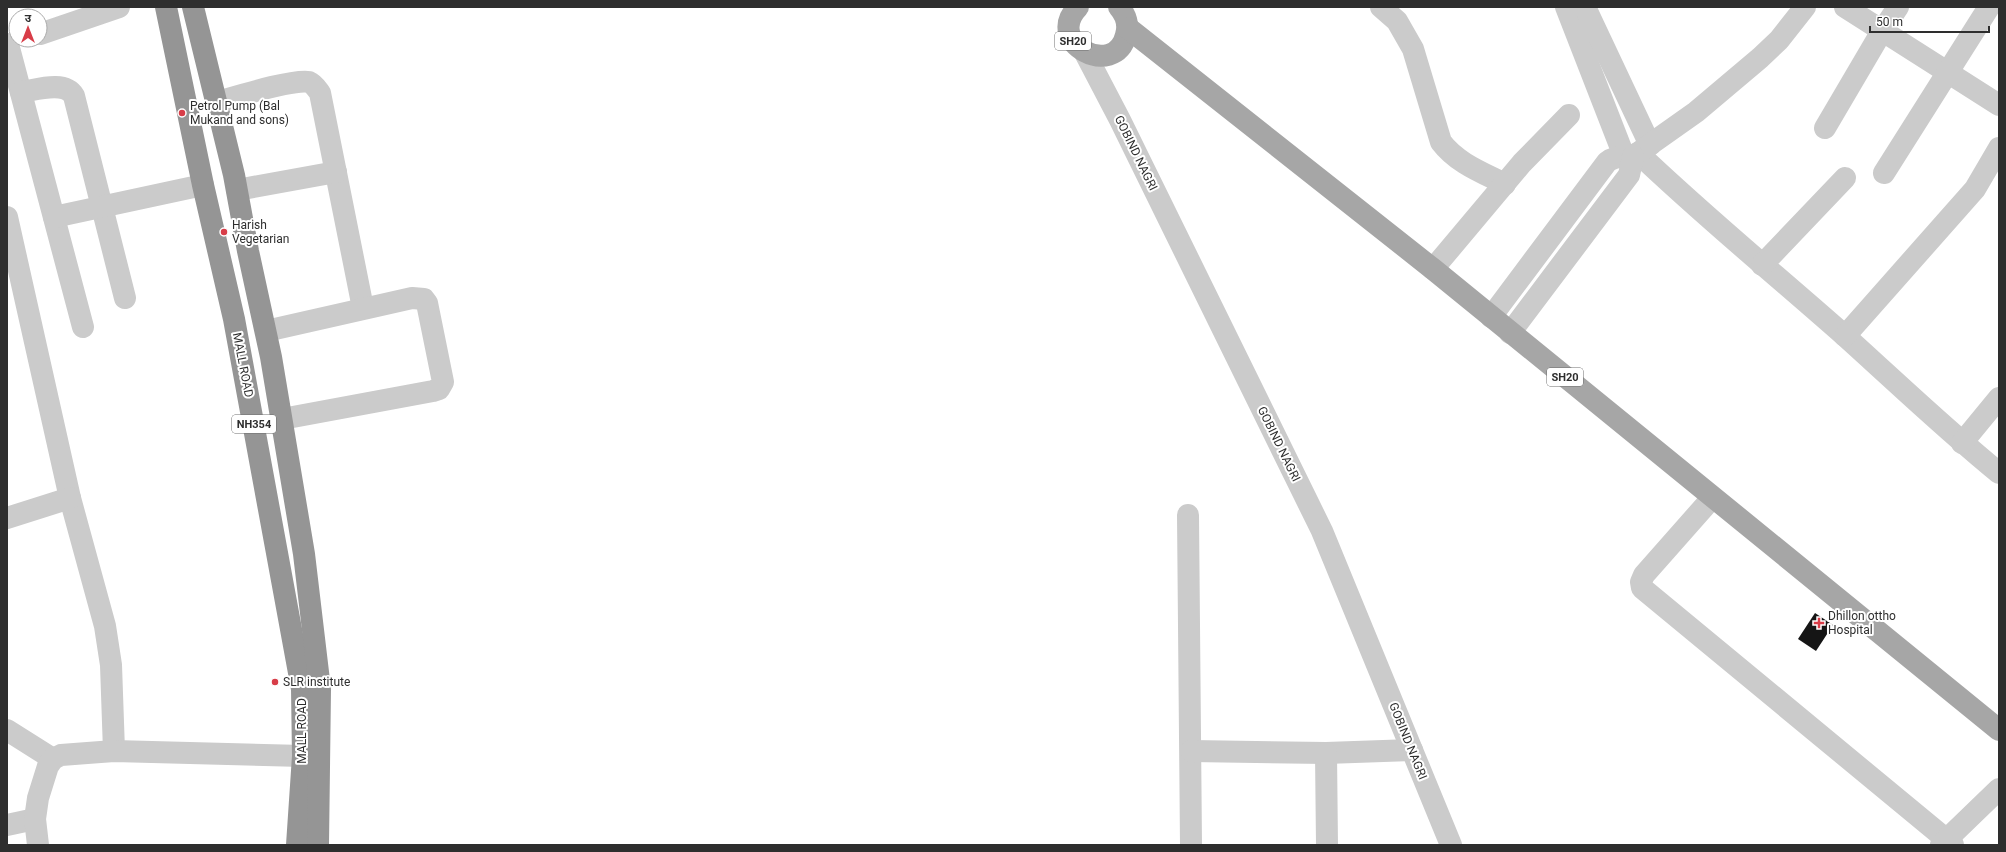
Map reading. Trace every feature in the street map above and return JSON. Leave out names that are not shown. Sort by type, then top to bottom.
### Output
[{"type":"highway","name":"MALL ROAD","points":[[166,7],[203,185],[234,319],[302,689],[303,756],[297,845]]},
{"type":"highway","points":[[193,7],[237,190],[266,331],[304,554],[320,689],[318,845]]},
{"type":"main road","name":"SH20","points":[[1078,7],[1071,19],[1069,29],[1077,47],[1085,53],[1094,56],[1104,56],[1113,53],[1126,38],[1128,28],[1126,19],[1119,7]]},
{"type":"main road","name":"SH20","points":[[1128,28],[1433,268],[1712,498],[1999,730]]},
{"type":"street","points":[[48,31],[119,7]]},
{"type":"street","points":[[1381,7],[1398,21],[1413,49],[1441,142],[1450,154],[1459,160],[1505,184]]},
{"type":"street","points":[[1566,7],[1636,152],[1684,197],[1845,336],[1962,443],[1999,473]]},
{"type":"street","points":[[1510,333],[1629,175],[1636,152],[1585,7]]},
{"type":"street","points":[[1491,317],[1607,162],[1612,158],[1636,152],[1696,112],[1779,40],[1805,7]]},
{"type":"street","points":[[1845,7],[1999,105]]},
{"type":"street","points":[[1825,128],[1882,31],[1898,7]]},
{"type":"street","points":[[1884,173],[1989,7]]},
{"type":"street","points":[[13,48],[21,92],[83,327]]},
{"type":"street","name":"GOBIND NAGRI","points":[[1085,53],[1120,120],[1322,530],[1451,845]]},
{"type":"street","points":[[216,102],[294,82],[311,82],[320,93],[363,308]]},
{"type":"street","points":[[21,92],[57,87],[71,92],[125,298]]},
{"type":"street","points":[[1433,268],[1505,184],[1569,115]]},
{"type":"street","points":[[1845,336],[1975,189],[1999,148]]},
{"type":"street","points":[[237,190],[336,172]]},
{"type":"street","points":[[1762,265],[1845,178]]},
{"type":"street","points":[[54,217],[203,185]]},
{"type":"street","points":[[7,217],[70,498],[105,626],[110,665],[114,751]]},
{"type":"street","points":[[266,331],[412,298],[424,299],[427,303],[443,382],[442,385],[433,392],[282,419]]},
{"type":"street","points":[[1962,443],[1999,398]]},
{"type":"street","points":[[7,518],[70,498]]},
{"type":"street","points":[[1712,498],[1644,575],[1641,582],[1642,588],[1947,843],[1999,788]]},
{"type":"street","points":[[1188,515],[1191,845]]},
{"type":"street","points":[[7,730],[53,759]]},
{"type":"street","points":[[1191,751],[1326,754],[1412,750]]},
{"type":"street","points":[[38,845],[35,819],[37,803],[48,766],[53,759],[61,755],[114,751],[303,756]]},
{"type":"street","points":[[1326,754],[1327,845]]},
{"type":"street","points":[[7,826],[35,819]]},
{"type":"building","points":[[1815,613],[1833,625],[1816,651],[1798,639]]},
{"type":"place","name":"Petrol Pump (Bal Mukand and sons)","points":[[182,113]]},
{"type":"place","name":"Harish Vegetarian","points":[[224,232]]},
{"type":"place","name":"Dhillon ottho Hospital","points":[[1819,623]]},
{"type":"place","name":"SLR institute","points":[[275,682]]}]
